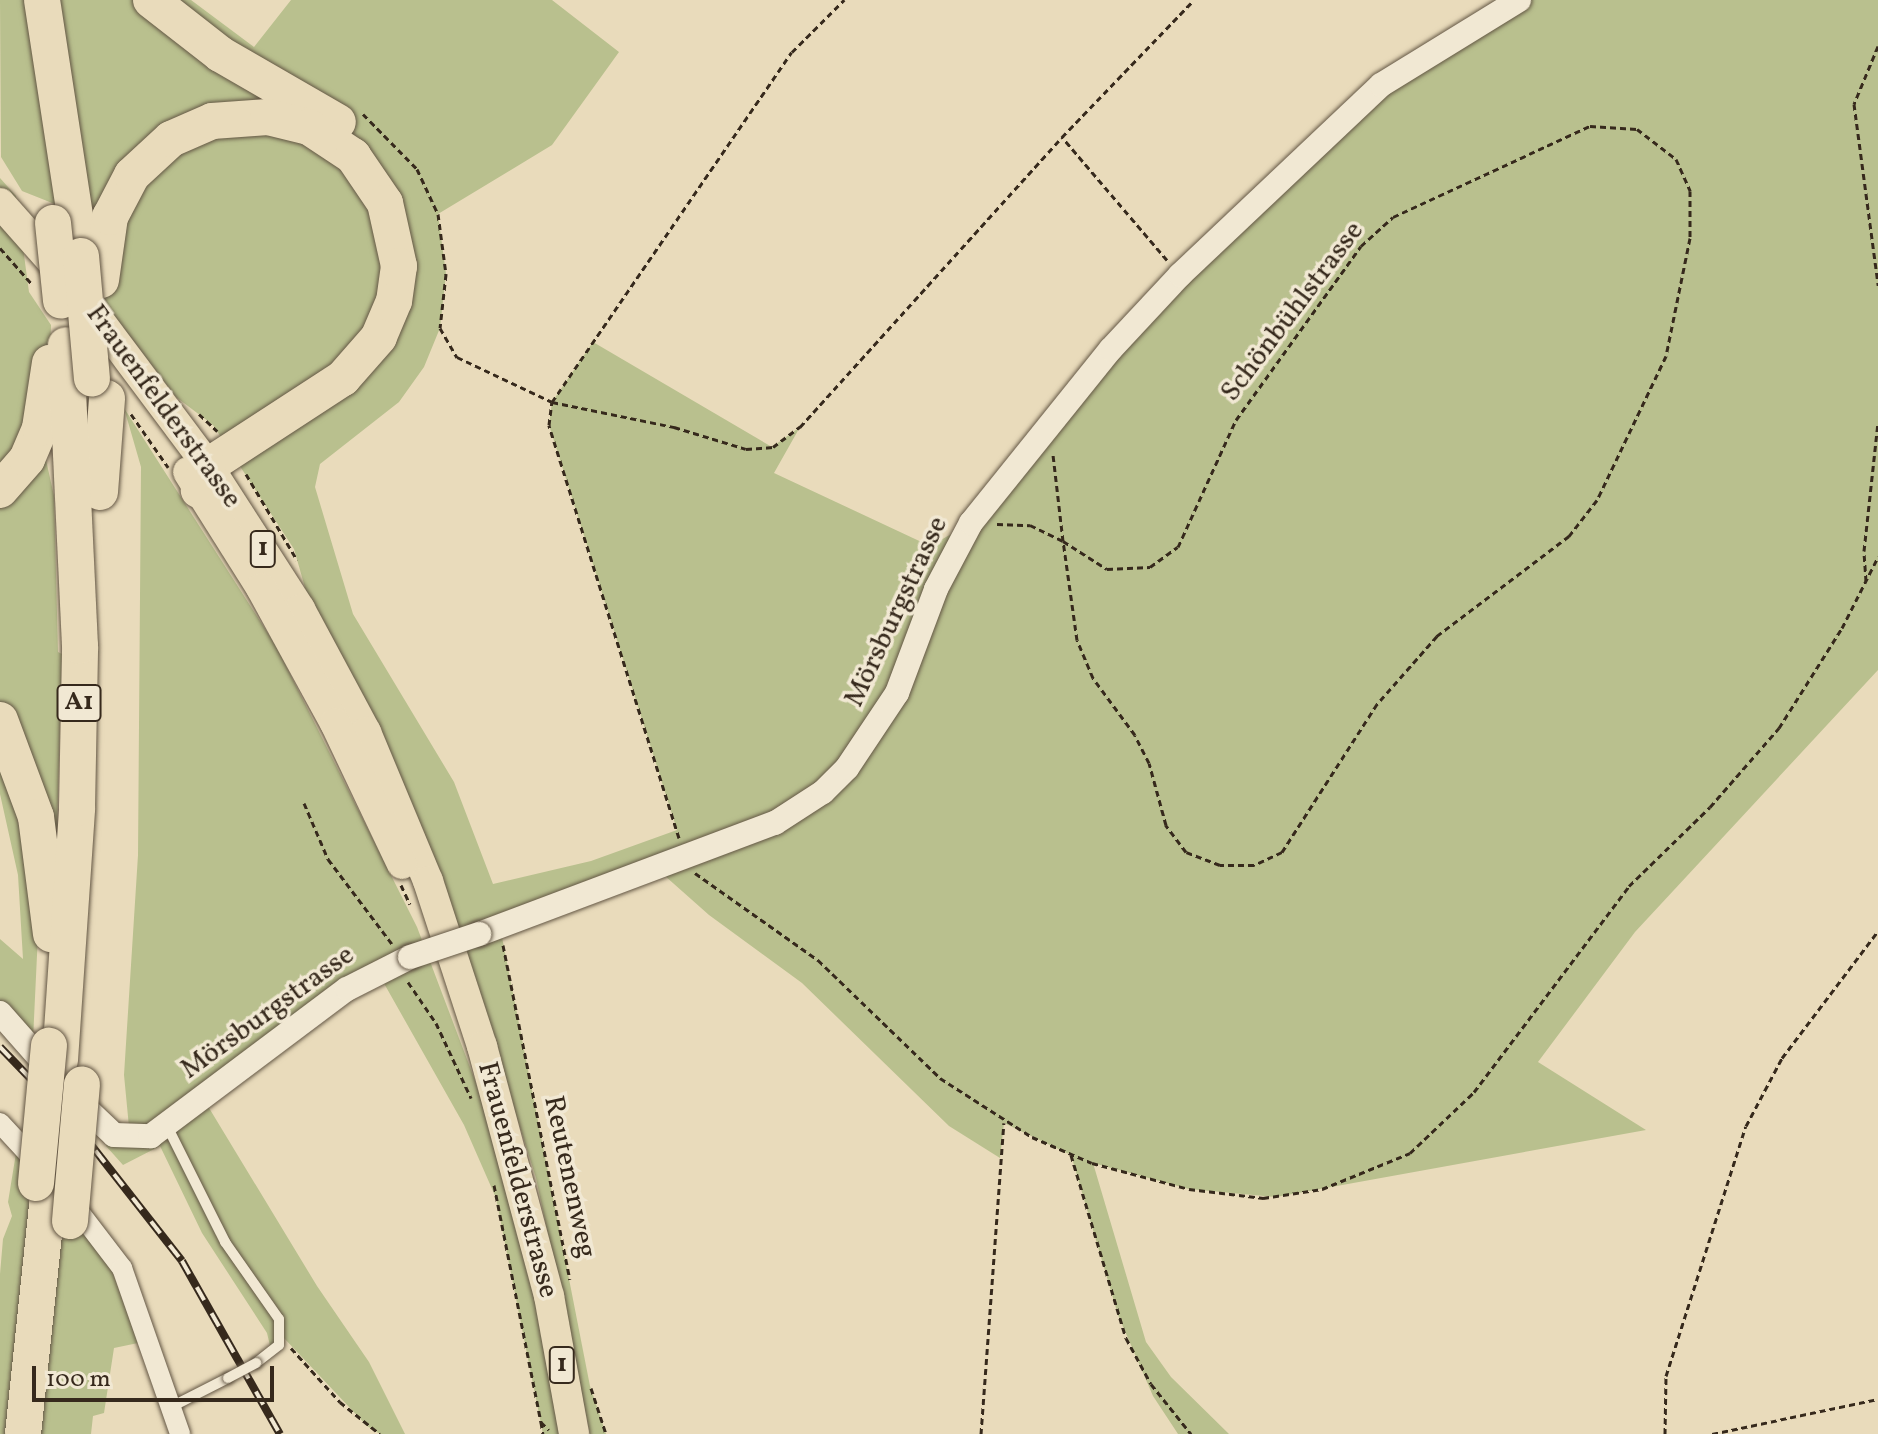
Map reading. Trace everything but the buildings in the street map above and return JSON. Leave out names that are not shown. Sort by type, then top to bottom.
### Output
[{"type":"highway","name":"A1","points":[[18,0],[53,223],[80,646],[76,822],[64,1064]]},
{"type":"highway","name":"A1","points":[[42,0],[91,268],[110,397],[100,492],[102,773],[64,1064],[51,1200],[47,1434]]},
{"type":"highway","points":[[151,0],[205,44],[329,116],[363,143],[398,189],[415,243],[410,310],[383,362],[354,392],[200,478]]},
{"type":"highway","points":[[91,268],[127,183],[161,146],[201,124],[258,116],[309,127],[353,156],[381,193],[396,236],[399,266],[394,301],[379,337],[333,386],[200,478]]},
{"type":"highway","points":[[0,490],[27,459],[45,415],[58,335]]},
{"type":"highway","points":[[0,720],[31,799],[45,868],[64,1064]]},
{"type":"highway","name":"A1","points":[[23,1434],[43,1244],[51,1200]]},
{"type":"main road","name":"Frauenfelderstrasse","points":[[0,203],[90,306],[200,478],[327,709],[414,888],[441,932],[514,1159],[549,1296],[574,1434]]},
{"type":"main road","name":"Frauenfelderstrasse","points":[[0,228],[84,325],[200,478]]},
{"type":"street","name":"Mörsburgstrasse","points":[[0,1013],[106,1130],[141,1138],[167,1126],[347,989],[489,930],[775,823],[823,792],[847,768],[897,693],[936,589],[971,523],[1049,423],[1180,275],[1381,85],[1519,0]]},
{"type":"street","points":[[0,1123],[115,1254],[180,1434]]},
{"type":"lane","points":[[167,1126],[225,1242],[276,1313],[282,1336],[275,1351],[171,1407]]},
{"type":"path","points":[[844,0],[792,52],[552,402],[549,425],[685,857],[708,885],[818,960],[924,1065],[1004,1123],[1071,1155],[1172,1186],[1263,1198],[1336,1185],[1418,1148],[1487,1077],[1629,886],[1763,749],[1811,681],[1878,557]]},
{"type":"path","points":[[552,402],[674,427],[746,449],[773,447],[800,427],[1062,137],[1194,0]]},
{"type":"path","points":[[1878,46],[1854,104],[1878,285]]},
{"type":"path","name":"Schönbühlstrasse","points":[[971,523],[1030,525],[1063,541],[1107,569],[1150,567],[1178,547],[1236,420],[1361,246],[1393,217],[1590,126],[1637,129],[1676,159],[1690,191],[1690,238],[1666,356],[1597,500],[1569,536],[1437,636],[1377,704],[1282,852],[1254,865],[1220,865],[1186,852],[1166,825],[1149,763],[1093,678],[1077,640],[1063,541],[1049,423]]},
{"type":"path","points":[[1062,137],[1180,275]]},
{"type":"path","points":[[0,248],[34,286]]},
{"type":"path","points":[[110,397],[200,478]]},
{"type":"path","points":[[1866,582],[1864,551],[1878,422]]},
{"type":"path","points":[[1871,505],[1878,510]]},
{"type":"path","points":[[304,803],[328,859],[407,966],[474,1107]]},
{"type":"path","points":[[400,884],[414,911]]},
{"type":"path","name":"Reutenenweg","points":[[489,930],[573,1294]]},
{"type":"path","points":[[1665,1434],[1666,1376],[1746,1126],[1782,1058],[1878,931]]},
{"type":"path","points":[[981,1434],[1004,1123]]},
{"type":"path","points":[[1071,1155],[1126,1338],[1151,1384],[1191,1434]]},
{"type":"path","points":[[492,1172],[543,1434]]},
{"type":"path","points":[[282,1336],[328,1391],[380,1434]]},
{"type":"path","points":[[590,1386],[606,1434]]},
{"type":"path","points":[[1712,1434],[1878,1399]]},
{"type":"path","points":[[541,1422],[553,1434]]},
{"type":"path","points":[[1740,1428],[1741,1434]]},
{"type":"green space","points":[[0,0],[191,0],[254,47],[291,0],[552,0],[619,52],[552,145],[438,214],[446,274],[440,328],[424,367],[399,402],[320,464],[315,487],[353,614],[454,782],[493,884],[591,861],[677,830],[549,425],[552,402],[593,342],[772,447],[800,427],[774,473],[930,546],[971,523],[1049,423],[1381,85],[1519,0],[1878,0],[1878,670],[1635,932],[1538,1062],[1646,1130],[1276,1197],[1189,1189],[1093,1163],[1146,1342],[1171,1377],[1229,1434],[1178,1434],[1153,1396],[1118,1315],[1071,1155],[1004,1123],[1000,1158],[949,1126],[802,983],[709,915],[656,868],[500,927],[590,1386],[606,1434],[590,1434],[536,1178],[466,957],[310,605],[294,549],[213,425],[176,397],[101,299],[100,222],[22,191],[1,157]]},
{"type":"green space","points":[[0,178],[16,196],[29,292],[51,325],[46,460],[54,496],[58,652],[62,654],[56,867],[0,720]]},
{"type":"green space","points":[[124,408],[276,646],[417,927],[493,1128],[530,1262],[561,1434],[543,1434],[496,1198],[464,1125],[377,971],[203,1098],[317,1286],[369,1362],[405,1434],[380,1434],[367,1426],[283,1337],[272,1354],[267,1333],[202,1233],[160,1146],[123,1165],[106,1146],[108,1118],[129,1127],[124,1075],[138,855],[141,467]]},
{"type":"green space","points":[[0,743],[39,913],[33,1040],[0,1002],[0,939],[23,959],[18,875],[0,794]]},
{"type":"green space","points":[[18,1141],[98,1231],[138,1343],[114,1348],[104,1413],[93,1416],[91,1434],[0,1434],[0,1274],[3,1239],[12,1216],[8,1202]]},
{"type":"railway","points":[[0,1047],[77,1127],[182,1261],[280,1434]]}]
